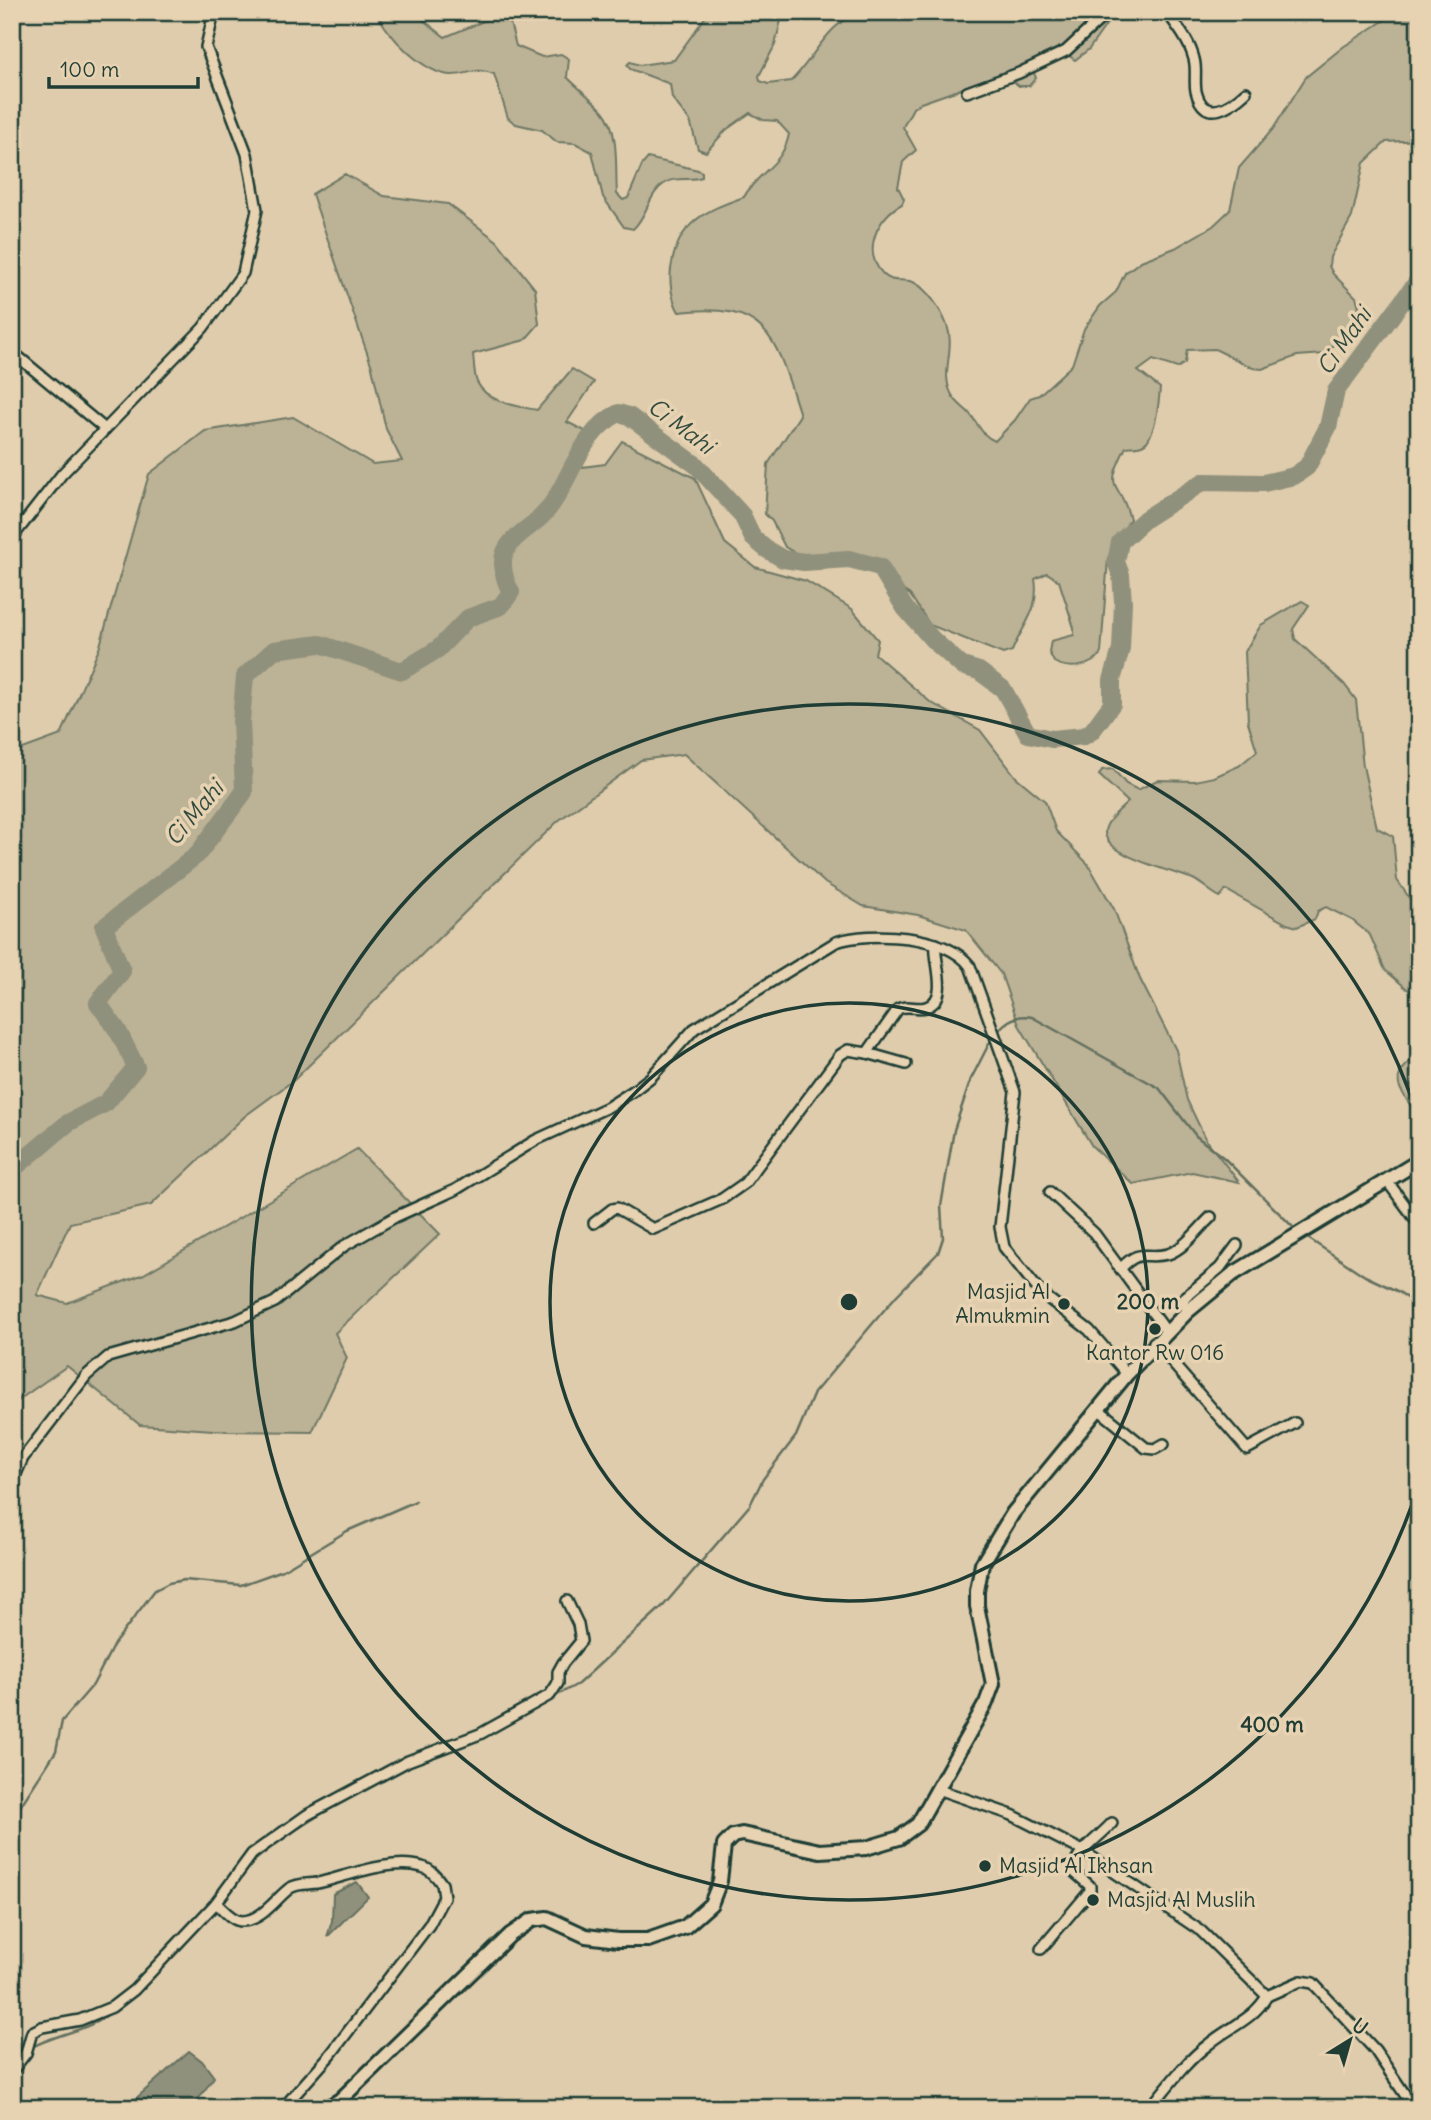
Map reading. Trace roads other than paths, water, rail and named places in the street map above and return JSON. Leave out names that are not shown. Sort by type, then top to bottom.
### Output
[{"type":"main road","points":[[327,2108],[359,2082],[510,1935],[532,1920],[547,1918],[586,1936],[648,1940],[685,1927],[711,1904],[720,1881],[724,1845],[733,1836],[742,1834],[820,1852],[866,1849],[912,1831],[986,1703],[993,1684],[977,1605],[982,1564],[1013,1513],[1154,1342],[1188,1311],[1233,1274],[1419,1161]]},
{"type":"street","points":[[12,538],[62,474],[203,328],[243,273],[254,235],[257,210],[247,154],[206,47],[212,21],[209,12]]},
{"type":"street","points":[[967,92],[1019,73],[1066,51],[1108,12]]},
{"type":"street","points":[[1167,12],[1193,54],[1196,92],[1202,104],[1214,110],[1225,109],[1246,92]]},
{"type":"street","points":[[12,348],[15,354],[105,429]]},
{"type":"street","points":[[12,1483],[23,1458],[86,1376],[108,1357],[234,1321],[275,1302],[344,1246],[395,1217],[455,1190],[536,1140],[608,1107],[633,1091],[694,1029],[836,942],[874,934],[936,944],[955,950],[970,966],[1013,1080],[1015,1108],[1000,1227],[1003,1247],[1041,1293],[1089,1330],[1127,1374]]},
{"type":"street","points":[[867,1053],[898,1009],[905,1005],[925,1007],[934,1002],[942,980],[934,956],[936,944]]},
{"type":"street","points":[[594,1223],[617,1208],[653,1229],[722,1199],[755,1173],[840,1055],[848,1050],[906,1064]]},
{"type":"street","points":[[1387,1181],[1419,1224]]},
{"type":"street","points":[[1051,1192],[1094,1233],[1166,1331]]},
{"type":"street","points":[[1121,1268],[1140,1253],[1169,1253],[1177,1249],[1211,1217]]},
{"type":"street","points":[[1188,1311],[1184,1306],[1184,1298],[1220,1268],[1237,1245]]},
{"type":"street","points":[[1154,1342],[1247,1449],[1295,1423]]},
{"type":"street","points":[[1098,1409],[1146,1448],[1155,1449],[1164,1444]]},
{"type":"street","points":[[12,2071],[26,2053],[32,2032],[41,2027],[80,2020],[112,2007],[169,1956],[216,1903],[252,1854],[307,1815],[408,1761],[480,1734],[550,1695],[558,1683],[558,1672],[563,1663],[581,1641],[578,1624],[567,1601]]},
{"type":"street","points":[[937,1789],[1012,1815],[1083,1851],[1201,1931],[1267,1996]]},
{"type":"street","points":[[1041,1948],[1090,1891],[1090,1886],[1073,1871],[1083,1851],[1095,1843],[1112,1823]]},
{"type":"street","points":[[216,1903],[237,1921],[244,1921],[272,1905],[290,1888],[300,1884],[324,1882],[357,1870],[404,1866],[422,1867],[442,1884],[444,1897],[429,1925],[331,2054],[283,2108]]},
{"type":"street","points":[[1150,2108],[1192,2058],[1245,2021],[1259,2009],[1267,1996],[1301,1981],[1318,1987],[1375,2050],[1414,2108]]},
{"type":"waterway","name":"Ci Mahi","points":[[12,1170],[68,1123],[106,1103],[136,1067],[118,1031],[98,1003],[122,971],[104,927],[197,855],[244,792],[241,721],[245,676],[274,650],[320,644],[402,671],[438,649],[468,618],[501,606],[511,592],[503,570],[507,549],[515,538],[552,504],[593,434],[619,413],[629,416],[696,465],[742,515],[753,538],[766,549],[783,559],[804,562],[849,559],[880,567],[905,608],[932,639],[962,666],[979,671],[1003,689],[1028,734],[1052,739],[1084,736],[1092,731],[1112,704],[1112,680],[1121,649],[1123,602],[1121,575],[1116,562],[1120,542],[1145,519],[1203,482],[1264,483],[1294,476],[1307,467],[1328,427],[1336,391],[1419,279]]},
{"type":"waterway","points":[[998,1031],[1013,1019],[1032,1017],[1159,1088],[1196,1136],[1224,1158],[1292,1226]]},
{"type":"waterway","points":[[552,1698],[578,1684],[664,1605],[750,1505],[763,1479],[796,1436],[814,1393],[896,1296],[938,1253],[943,1238],[941,1206],[954,1130],[971,1079],[993,1036]]},
{"type":"waterway","points":[[1303,1235],[1365,1276],[1399,1292],[1419,1306]]},
{"type":"waterway","points":[[12,1819],[56,1751],[62,1721],[93,1685],[114,1644],[155,1590],[184,1580],[241,1585],[283,1570],[347,1531],[416,1501]]},
{"type":"waterway","points":[[401,1769],[483,1738],[504,1726]]},
{"type":"waterway","points":[[248,1866],[281,1839],[337,1804]]},
{"type":"waterway","points":[[152,1977],[200,1926]]},
{"type":"waterway","points":[[30,2048],[84,2028],[112,2011]]},
{"type":"place","name":"Masjid Al Almukmin","points":[[1064,1304]]},
{"type":"place","name":"Kantor Rw 016","points":[[1155,1329]]},
{"type":"place","name":"Masjid Al Ikhsan","points":[[985,1866]]},
{"type":"place","name":"Masjid Al Muslih","points":[[1093,1900]]}]
